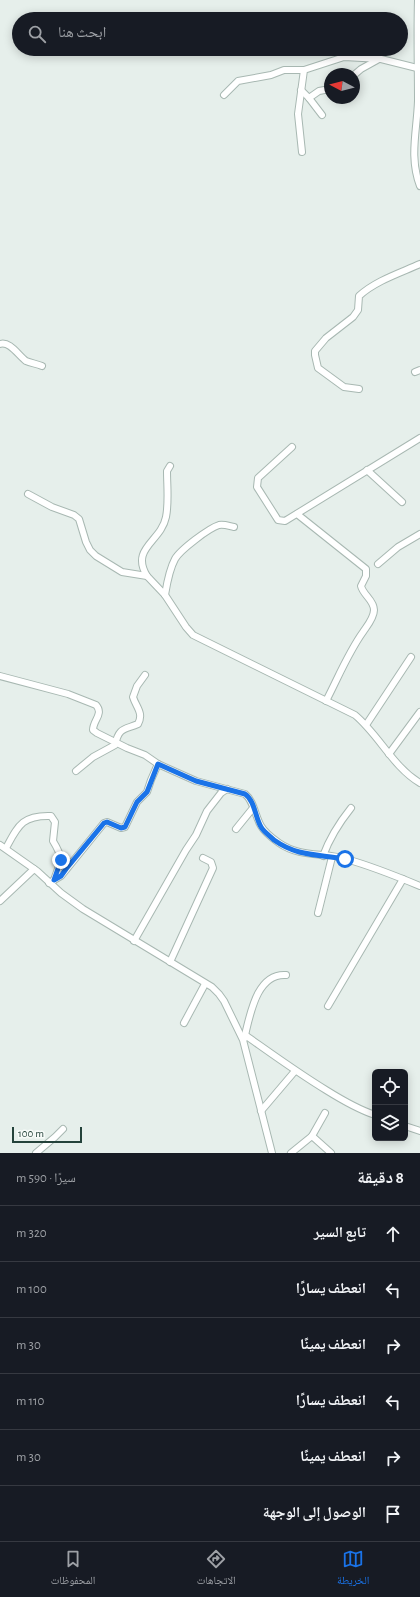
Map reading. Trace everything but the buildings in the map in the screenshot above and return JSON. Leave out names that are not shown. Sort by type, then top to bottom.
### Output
[{"type":"street","points":[[418,0],[419,110],[413,157],[416,175],[420,186]]},
{"type":"street","points":[[224,95],[238,81],[271,75],[284,70],[304,70],[344,57],[381,59],[419,67]]},
{"type":"street","points":[[360,71],[369,64],[381,59]]},
{"type":"street","points":[[302,152],[298,114],[304,70]]},
{"type":"street","points":[[301,90],[322,115]]},
{"type":"street","points":[[309,98],[319,91],[324,90]]},
{"type":"street","points":[[359,389],[354,387],[344,387],[318,368],[315,362],[315,351],[326,338],[353,317],[358,310],[359,296],[362,293],[375,285],[420,264]]},
{"type":"street","points":[[0,344],[4,343],[9,345],[27,362],[42,366]]},
{"type":"street","points":[[292,447],[258,478],[257,487],[278,520],[285,521],[420,438]]},
{"type":"street","points":[[170,466],[167,471],[168,506],[166,518],[158,535],[147,547],[141,562],[142,568],[147,576],[165,595],[186,627],[193,635],[249,664],[355,715],[366,725],[409,777],[420,783]]},
{"type":"street","points":[[367,470],[402,502]]},
{"type":"street","points":[[28,494],[52,507],[74,515],[79,519],[86,542],[90,550],[96,556],[122,572],[147,576]]},
{"type":"street","points":[[297,514],[366,569],[366,576],[361,586],[374,608],[370,621],[352,646],[343,668],[326,701]]},
{"type":"street","points":[[165,595],[174,560],[180,551],[220,525],[234,528]]},
{"type":"street","points":[[378,564],[398,547],[420,534]]},
{"type":"street","points":[[366,725],[411,657]]},
{"type":"street","points":[[76,771],[93,757],[112,748],[120,731],[138,724],[140,720],[139,707],[133,697],[137,686],[145,675]]},
{"type":"street","points":[[0,676],[68,694],[96,705],[99,708],[99,713],[93,726],[93,730],[115,743],[145,755],[158,764],[196,781],[245,794],[250,798],[261,827],[268,835],[280,844],[297,852],[345,859],[420,886]]},
{"type":"street","points":[[389,754],[420,712]]},
{"type":"street","points":[[52,881],[64,873],[104,823],[107,822],[121,828],[125,827],[137,802],[147,792],[158,764]]},
{"type":"street","points":[[134,941],[196,835],[207,811],[221,793],[227,789]]},
{"type":"street","points":[[236,829],[253,808]]},
{"type":"street","points":[[323,856],[328,842],[340,822],[351,808]]},
{"type":"street","points":[[52,881],[61,860],[58,848],[53,841],[55,822],[51,816],[42,816],[24,820],[3,847],[52,881],[83,909],[212,987],[219,994],[244,1038],[272,1153]]},
{"type":"street","points":[[318,913],[332,857]]},
{"type":"street","points":[[170,962],[213,868],[212,862],[203,858]]},
{"type":"street","points":[[0,901],[34,869]]},
{"type":"street","points":[[328,1006],[403,879]]},
{"type":"street","points":[[244,1038],[256,999],[262,988],[271,977],[278,974],[286,975]]},
{"type":"street","points":[[184,1023],[205,984]]},
{"type":"street","points":[[244,1038],[350,1105],[372,1114]]},
{"type":"street","points":[[261,1111],[295,1071]]},
{"type":"street","points":[[291,1153],[312,1136],[325,1113]]},
{"type":"street","points":[[408,1127],[420,1131]]},
{"type":"street","points":[[36,1153],[44,1151],[63,1129]]},
{"type":"street","points":[[312,1136],[331,1153]]},
{"type":"route","points":[[61,860],[54,880],[61,876],[104,823],[111,823],[121,828],[125,827],[129,815],[137,802],[146,795],[158,764],[196,781],[245,794],[250,798],[261,827],[268,835],[280,844],[297,852],[345,859]]}]
